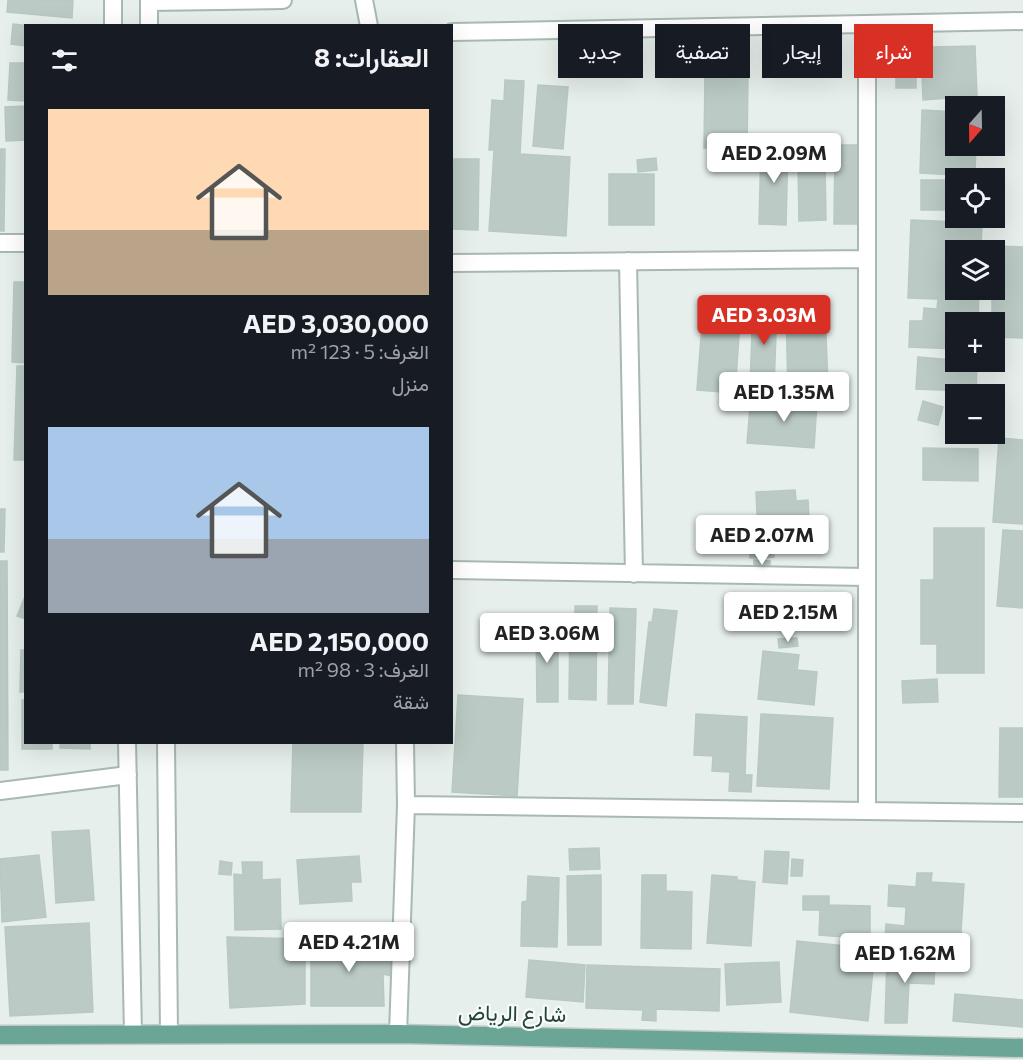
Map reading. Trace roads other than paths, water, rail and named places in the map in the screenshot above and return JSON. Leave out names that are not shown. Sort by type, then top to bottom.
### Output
[{"type":"main road","name":"شارع الرياض","points":[[0,1035],[398,1034],[1023,1048]]},
{"type":"street","points":[[112,0],[113,24]]},
{"type":"street","points":[[149,24],[149,1],[283,0]]},
{"type":"street","points":[[364,0],[369,24]]},
{"type":"street","points":[[867,24],[1023,21]]},
{"type":"street","points":[[453,32],[854,24]]},
{"type":"street","points":[[867,78],[867,811]]},
{"type":"street","points":[[0,243],[24,243]]},
{"type":"street","points":[[453,262],[867,259]]},
{"type":"street","points":[[628,261],[634,574]]},
{"type":"street","points":[[453,570],[867,578]]},
{"type":"street","points":[[128,744],[133,1034]]},
{"type":"street","points":[[166,744],[169,1034]]},
{"type":"street","points":[[398,1034],[406,805],[405,744]]},
{"type":"street","points":[[0,791],[128,775]]},
{"type":"street","points":[[406,805],[1023,813]]}]
